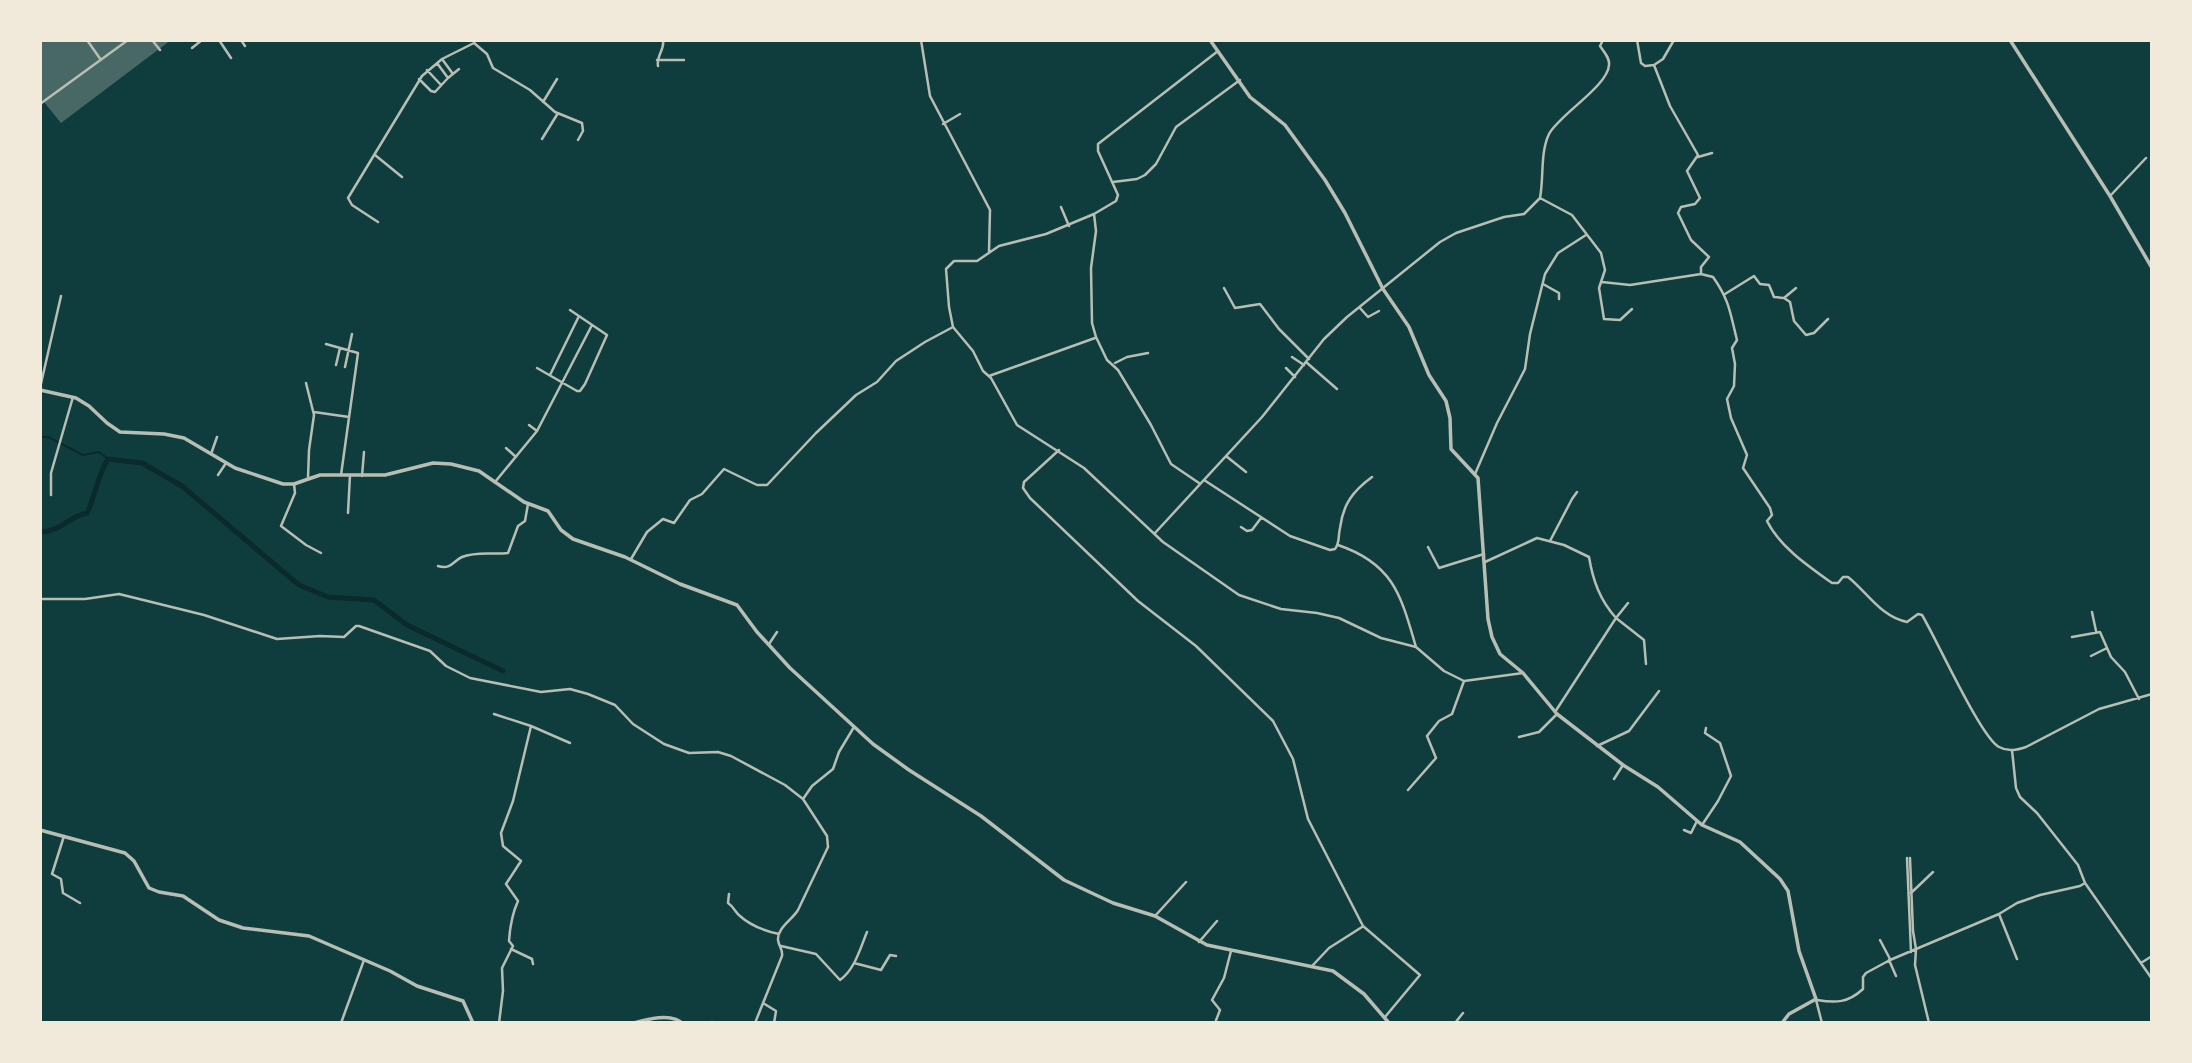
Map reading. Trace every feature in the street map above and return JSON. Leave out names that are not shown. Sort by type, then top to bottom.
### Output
[{"type":"street","points":[[87,40],[101,60]]},
{"type":"street","points":[[40,104],[128,40]]},
{"type":"street","points":[[152,40],[160,50]]},
{"type":"street","points":[[192,48],[202,40]]},
{"type":"street","points":[[219,40],[232,58]]},
{"type":"street","points":[[241,40],[245,46]]},
{"type":"street","points":[[658,66],[657,60],[664,45],[663,40]]},
{"type":"street","points":[[921,40],[930,96],[988,207],[989,252]]},
{"type":"street","points":[[1011,40],[1018,40]]},
{"type":"street","points":[[1210,40],[1250,97],[1285,125],[1307,153],[1345,213],[1383,289],[1409,327],[1429,375],[1447,401],[1453,451],[1478,478],[1488,619],[1492,637],[1502,656],[1522,673],[1556,713],[1623,765],[1658,787],[1702,825],[1740,842],[1784,885],[1799,951],[1822,1023]]},
{"type":"street","points":[[1155,533],[1295,377],[1324,339],[1359,307],[1448,237],[1504,217],[1524,215],[1540,198],[1543,157],[1548,135],[1608,72],[1609,60],[1600,46],[1603,40]]},
{"type":"street","points":[[1637,40],[1641,63],[1646,66],[1654,65],[1663,59],[1674,40]]},
{"type":"street","points":[[2010,40],[2110,196],[2152,268]]},
{"type":"street","points":[[378,222],[348,200],[419,79],[437,63],[475,42],[487,54],[492,68],[530,90],[558,113],[583,125],[578,140]]},
{"type":"street","points":[[1218,51],[1099,143],[1098,150],[1113,182],[1117,199],[1069,226],[999,246],[977,261],[954,261],[947,266],[953,327],[973,351],[1017,425],[1059,450],[1091,474],[1165,544],[1244,597],[1280,609],[1339,618],[1381,638],[1416,647],[1444,671],[1464,681],[1522,673]]},
{"type":"street","points":[[442,60],[453,74]]},
{"type":"street","points":[[657,60],[684,60]]},
{"type":"street","points":[[437,63],[448,78]]},
{"type":"street","points":[[1654,65],[1670,106],[1698,157]]},
{"type":"street","points":[[419,79],[433,92],[459,69]]},
{"type":"street","points":[[427,70],[441,85]]},
{"type":"street","points":[[543,102],[557,79]]},
{"type":"street","points":[[1113,182],[1143,177],[1156,164],[1176,127],[1240,80]]},
{"type":"street","points":[[542,139],[558,113]]},
{"type":"street","points":[[943,124],[960,114]]},
{"type":"street","points":[[1701,274],[1701,267],[1709,257],[1691,240],[1678,214],[1681,207],[1695,204],[1700,198],[1687,171],[1698,157],[1712,153]]},
{"type":"street","points":[[375,155],[402,177]]},
{"type":"street","points":[[2110,196],[2146,158]]},
{"type":"street","points":[[1540,198],[1568,212],[1597,246],[1604,259],[1605,274],[1599,288],[1604,319],[1620,320],[1632,309]]},
{"type":"street","points":[[1061,207],[1069,226]]},
{"type":"street","points":[[1094,214],[1096,231],[1091,268],[1096,337],[1107,360],[1113,363],[1151,425],[1171,464],[1200,484]]},
{"type":"street","points":[[1475,474],[1497,422],[1524,373],[1531,331],[1550,263],[1558,253],[1586,235]]},
{"type":"street","points":[[1602,282],[1630,285],[1701,274],[1711,275],[1726,294],[1737,340],[1732,348],[1735,360],[1734,386],[1727,399],[1731,418],[1747,455],[1743,468],[1770,508],[1772,514],[1767,521],[1770,527],[1789,550],[1832,583],[1838,583],[1848,577],[1871,601],[1901,620],[1907,622],[1922,615],[1984,731],[2001,748],[2012,750],[2026,747],[2099,709],[2152,694]]},
{"type":"street","points":[[1726,294],[1754,276],[1760,284],[1769,285],[1774,298],[1784,298],[1796,288]]},
{"type":"street","points":[[1543,284],[1559,293],[1559,299]]},
{"type":"street","points":[[1224,288],[1235,308],[1260,304],[1306,362],[1337,389]]},
{"type":"street","points":[[61,296],[40,389],[73,397],[89,406],[120,432],[172,435],[188,440],[237,469],[280,483],[294,484],[320,475],[385,475],[424,464],[439,463],[473,469],[528,504],[548,511],[567,536],[631,559],[680,584],[733,602],[790,668],[854,727],[909,770],[981,816],[1064,880],[1107,901],[1155,916],[1199,942],[1333,971],[1344,978],[1389,1023]]},
{"type":"street","points":[[1784,298],[1792,307],[1795,323],[1806,335],[1814,332],[1828,319]]},
{"type":"street","points":[[1359,307],[1370,317],[1379,311]]},
{"type":"street","points":[[537,368],[580,391],[592,370],[607,335],[605,331],[570,310]]},
{"type":"street","points":[[550,375],[579,316]]},
{"type":"street","points":[[495,482],[537,431],[592,325]]},
{"type":"street","points":[[631,559],[648,531],[663,519],[674,523],[690,500],[702,494],[724,469],[757,485],[767,485],[816,433],[856,395],[877,382],[896,361],[953,327]]},
{"type":"street","points":[[345,367],[352,334]]},
{"type":"street","points":[[989,376],[1096,337]]},
{"type":"street","points":[[326,344],[358,353],[341,475]]},
{"type":"street","points":[[336,365],[340,348]]},
{"type":"street","points":[[1113,363],[1148,353]]},
{"type":"street","points":[[1292,357],[1306,362]]},
{"type":"street","points":[[1286,368],[1295,377]]},
{"type":"street","points":[[306,383],[314,412],[308,478]]},
{"type":"street","points":[[51,495],[50,479],[73,397]]},
{"type":"street","points":[[314,412],[349,417]]},
{"type":"street","points":[[528,425],[537,431]]},
{"type":"street","points":[[211,453],[217,437]]},
{"type":"street","points":[[506,448],[517,457]]},
{"type":"street","points":[[1059,450],[1027,478],[1023,488],[1053,521],[1123,588],[1196,646],[1278,728],[1293,759],[1308,819],[1363,926],[1420,975],[1385,1017]]},
{"type":"street","points":[[362,476],[364,452]]},
{"type":"street","points":[[1226,456],[1246,472]]},
{"type":"street","points":[[218,475],[226,463]]},
{"type":"street","points":[[348,513],[350,475]]},
{"type":"street","points":[[1204,480],[1262,519],[1307,544],[1335,550],[1347,501],[1372,477]]},
{"type":"street","points":[[294,484],[295,493],[281,526],[321,553]]},
{"type":"street","points":[[1550,541],[1577,492]]},
{"type":"street","points":[[438,566],[443,568],[453,565],[460,557],[469,555],[508,553],[518,526],[525,522],[528,504]]},
{"type":"street","points":[[1241,527],[1247,531],[1252,530],[1262,519]]},
{"type":"street","points":[[1485,562],[1534,539],[1550,541],[1587,555],[1592,579],[1600,597],[1616,618],[1644,640],[1646,664]]},
{"type":"street","points":[[1338,545],[1373,564],[1392,580],[1416,647]]},
{"type":"street","points":[[1429,547],[1438,568],[1483,554]]},
{"type":"street","points":[[40,599],[65,600],[124,594],[187,610],[280,640],[320,636],[344,637],[358,626],[430,651],[446,666],[470,678],[541,692],[570,689],[588,694],[615,705],[633,724],[664,744],[689,753],[718,752],[731,756],[785,785],[803,799],[827,836],[828,847],[798,911],[779,934],[782,956],[755,1023]]},
{"type":"street","points":[[1519,737],[1539,733],[1556,713],[1628,603]]},
{"type":"street","points":[[2092,612],[2096,631]]},
{"type":"street","points":[[768,645],[777,632]]},
{"type":"street","points":[[2072,637],[2100,632],[2106,648],[2114,662],[2125,672],[2138,699]]},
{"type":"street","points":[[2091,656],[2106,648]]},
{"type":"street","points":[[1408,790],[1436,758],[1427,736],[1439,721],[1452,714],[1464,681]]},
{"type":"street","points":[[1597,746],[1629,732],[1659,691]]},
{"type":"street","points":[[494,714],[570,743]]},
{"type":"street","points":[[499,1023],[503,991],[502,968],[513,945],[509,940],[512,915],[518,898],[506,884],[521,862],[503,846],[502,833],[531,726]]},
{"type":"street","points":[[803,799],[810,789],[833,769],[839,752],[854,727]]},
{"type":"street","points":[[1702,825],[1731,777],[1720,743],[1705,733],[1706,728]]},
{"type":"street","points":[[2012,750],[2016,788],[2020,797],[2037,813],[2078,865],[2085,883],[2152,979]]},
{"type":"street","points":[[1614,779],[1623,765]]},
{"type":"street","points":[[1684,830],[1691,833],[1697,821]]},
{"type":"street","points":[[40,830],[125,853],[134,861],[149,888],[183,896],[219,920],[243,928],[309,936],[418,986],[464,1001],[474,1023]]},
{"type":"street","points":[[64,836],[52,874],[61,879],[63,893],[80,903]]},
{"type":"street","points":[[1908,858],[1916,977],[1929,1023]]},
{"type":"street","points":[[1909,894],[1933,872]]},
{"type":"street","points":[[1155,916],[1186,882]]},
{"type":"street","points":[[1782,1023],[1789,1014],[1816,1000],[1834,1003],[1852,998],[1863,989],[1863,977],[1866,973],[1889,960],[1999,914],[2017,903],[2085,883]]},
{"type":"street","points":[[729,894],[728,903],[740,916],[762,931],[779,934]]},
{"type":"street","points":[[1999,914],[2017,959]]},
{"type":"street","points":[[1199,942],[1217,921]]},
{"type":"street","points":[[1313,965],[1329,948],[1363,926]]},
{"type":"street","points":[[781,946],[815,953],[840,980],[848,974],[867,932]]},
{"type":"street","points":[[1880,940],[1896,976]]},
{"type":"street","points":[[511,949],[532,959],[533,964]]},
{"type":"street","points":[[1215,1023],[1220,1011],[1212,1000],[1224,978],[1231,951]]},
{"type":"street","points":[[854,963],[880,970],[890,955],[896,956]]},
{"type":"street","points":[[2141,963],[2152,956]]},
{"type":"street","points":[[341,1023],[364,960]]},
{"type":"street","points":[[763,1003],[776,1011],[774,1023]]},
{"type":"street","points":[[1455,1023],[1463,1013]]},
{"type":"street","points":[[634,1023],[660,1018],[675,1018],[682,1023]]},
{"type":"building","points":[[40,40],[171,40],[61,123],[40,97]]},
{"type":"waterway","points":[[40,437],[48,437],[83,455],[99,452],[108,459]]},
{"type":"waterway","points":[[40,532],[54,529],[87,513],[108,459],[142,463],[182,486],[299,585],[328,597],[374,600],[407,625],[503,671]]}]
